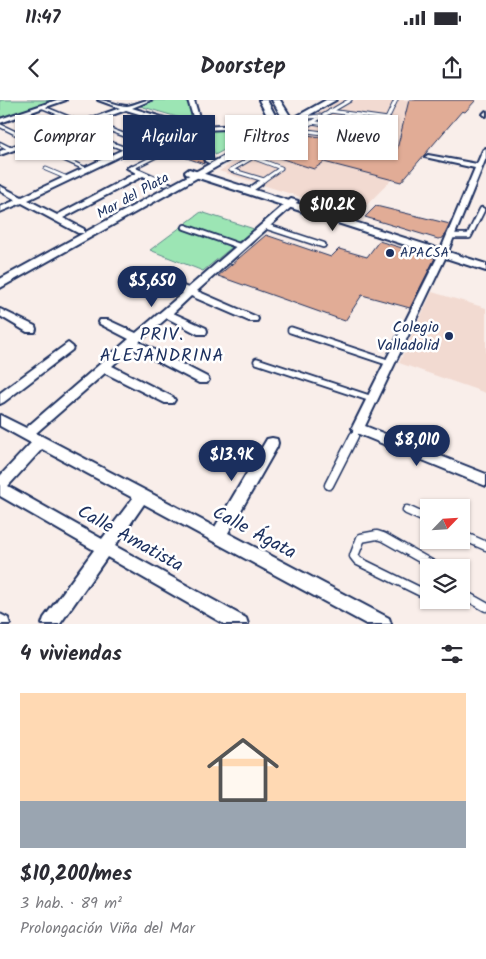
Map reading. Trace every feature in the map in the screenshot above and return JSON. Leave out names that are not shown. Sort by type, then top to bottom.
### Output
[{"type":"main road","points":[[263,100],[284,115]]},
{"type":"main road","points":[[276,100],[288,115]]},
{"type":"main road","points":[[301,115],[322,100]]},
{"type":"main road","name":"Mar del Plata","points":[[304,115],[332,100]]},
{"type":"main road","points":[[0,275],[168,184],[197,172],[209,161],[225,153]]},
{"type":"main road","name":"Mar del Plata","points":[[0,284],[225,157]]},
{"type":"street","points":[[0,121],[63,100]]},
{"type":"street","points":[[101,100],[155,115]]},
{"type":"street","points":[[110,100],[152,115]]},
{"type":"street","points":[[109,115],[148,100]]},
{"type":"street","points":[[192,100],[196,115]]},
{"type":"street","points":[[43,107],[63,115]]},
{"type":"street","points":[[109,115],[130,107]]},
{"type":"street","points":[[26,112],[33,115]]},
{"type":"street","points":[[0,125],[15,133]]},
{"type":"street","points":[[0,143],[10,149]]},
{"type":"street","points":[[0,153],[15,148]]},
{"type":"street","points":[[486,150],[444,252],[358,428],[486,480]]},
{"type":"street","points":[[0,160],[15,152]]},
{"type":"street","points":[[0,210],[123,152]]},
{"type":"street","points":[[428,157],[479,167]]},
{"type":"street","points":[[69,160],[87,169]]},
{"type":"street","points":[[130,168],[145,160]]},
{"type":"street","points":[[130,168],[168,184]]},
{"type":"street","points":[[197,172],[253,188],[292,203]]},
{"type":"street","points":[[197,172],[444,252],[486,268]]},
{"type":"street","points":[[57,218],[142,173]]},
{"type":"street","points":[[0,188],[81,231]]},
{"type":"street","points":[[27,434],[292,203]]},
{"type":"street","points":[[444,252],[486,262]]},
{"type":"street","points":[[143,272],[253,319]]},
{"type":"street","points":[[0,312],[31,329]]},
{"type":"street","points":[[165,313],[202,331]]},
{"type":"street","points":[[104,322],[203,380]]},
{"type":"street","points":[[0,399],[68,347]]},
{"type":"street","points":[[104,367],[168,400]]},
{"type":"street","name":"Calle Ágata","points":[[0,420],[383,624]]},
{"type":"street","points":[[0,485],[41,441]]},
{"type":"street","points":[[218,536],[272,443]]},
{"type":"street","name":"Calle Amatista","points":[[0,489],[240,624]]},
{"type":"street","points":[[50,624],[142,496]]},
{"type":"lane","points":[[324,115],[350,100]]},
{"type":"lane","points":[[390,115],[396,100]]},
{"type":"lane","points":[[308,117],[328,112],[358,115]]},
{"type":"lane","points":[[247,160],[231,170],[264,180]]},
{"type":"lane","points":[[253,188],[281,168],[260,160]]},
{"type":"lane","points":[[46,169],[67,178]]},
{"type":"lane","points":[[451,236],[469,236],[482,210]]},
{"type":"lane","points":[[265,226],[323,245]]},
{"type":"lane","points":[[185,227],[242,246]]},
{"type":"lane","points":[[291,330],[390,363]]},
{"type":"lane","points":[[257,361],[372,399]]},
{"type":"lane","points":[[329,485],[358,428]]},
{"type":"lane","points":[[407,510],[420,516]]},
{"type":"lane","points":[[420,592],[358,561],[354,556],[361,538],[377,535],[421,559]]},
{"type":"lane","points":[[470,539],[486,546]]},
{"type":"lane","points":[[470,598],[486,608]]},
{"type":"shaded area","points":[[341,100],[469,100],[357,215],[219,171],[238,160],[308,160],[308,119]]},
{"type":"shaded area","name":"Colegio Valladolid","points":[[432,292],[486,308],[486,393],[399,363]]},
{"type":"green space","points":[[0,100],[56,100],[0,118]]},
{"type":"green space","points":[[156,100],[190,100],[193,115],[170,115],[140,106]]},
{"type":"green space","points":[[215,129],[225,129],[225,149],[215,155]]},
{"type":"green space","points":[[201,212],[254,229],[203,271],[150,250]]},
{"type":"building","points":[[409,100],[476,100],[465,112],[462,111],[401,182],[324,162],[314,169],[286,160],[308,160],[308,135],[318,137],[318,160],[398,160],[398,145]]},
{"type":"building","points":[[193,160],[203,160],[204,164]]},
{"type":"building","points":[[376,206],[450,224],[443,238],[438,239],[365,217]]},
{"type":"building","points":[[266,235],[331,257],[339,249],[367,257],[379,241],[435,258],[410,308],[362,295],[345,321],[218,276]]},
{"type":"place","name":"APACSA","points":[[390,253]]},
{"type":"place","name":"Colegio Valladolid","points":[[449,336]]},
{"type":"district","name":"PRIV. ALEJANDRINA","points":[[162,345]]}]
